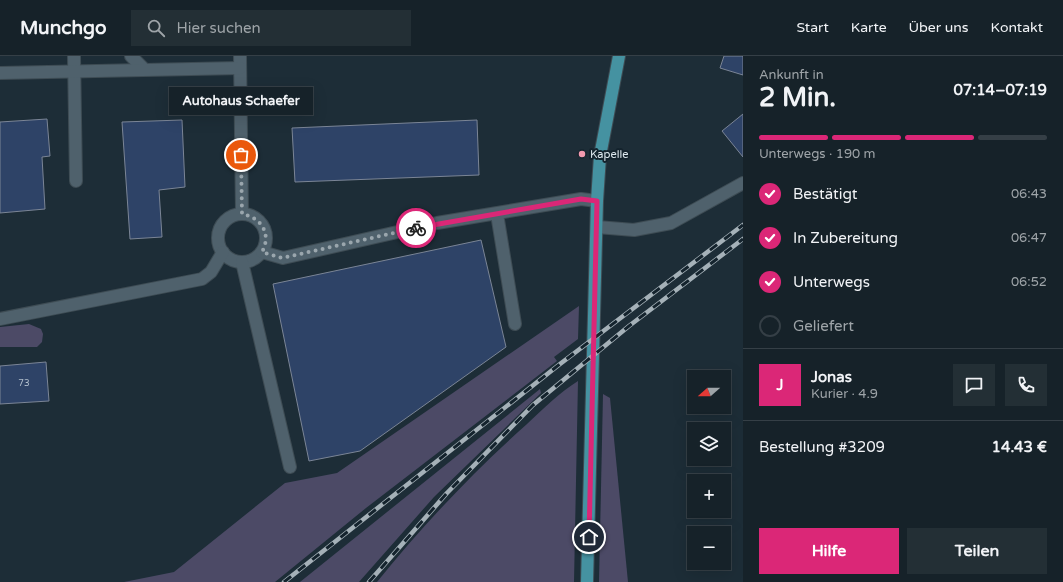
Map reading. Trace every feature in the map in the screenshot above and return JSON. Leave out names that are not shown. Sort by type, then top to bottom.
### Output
[{"type":"main road","points":[[588,582],[597,201],[600,156],[620,56]]},
{"type":"street","points":[[74,56],[76,70],[76,181]]},
{"type":"street","points":[[131,56],[144,69]]},
{"type":"street","points":[[0,73],[144,69],[240,62],[242,214]]},
{"type":"street","points":[[597,227],[634,230],[671,223],[743,183]]},
{"type":"street","points":[[262,252],[282,258],[437,223],[581,199],[597,201]]},
{"type":"street","points":[[242,214],[250,215],[258,220],[263,226],[266,240],[262,252],[256,258],[242,262],[228,257],[223,252],[218,242],[218,233],[223,223],[229,217],[242,214]]},
{"type":"street","points":[[497,214],[515,324]]},
{"type":"street","points":[[0,320],[202,279],[211,272],[223,252]]},
{"type":"street","points":[[242,262],[290,467]]},
{"type":"shaded area","points":[[579,306],[578,339],[554,357],[557,361],[366,508],[275,582],[124,582],[174,572],[285,483],[337,473]]},
{"type":"shaded area","points":[[29,324],[41,329],[43,334],[42,342],[37,347],[0,347],[0,327]]},
{"type":"shaded area","points":[[578,381],[574,582],[377,582],[412,540],[468,480],[552,401]]},
{"type":"shaded area","points":[[540,389],[541,393],[434,497],[359,582],[300,582]]},
{"type":"shaded area","points":[[603,394],[610,398],[628,582],[599,582]]},
{"type":"building","points":[[724,56],[743,56],[743,75],[720,68]]},
{"type":"building","points":[[743,114],[743,157],[722,131]]},
{"type":"building","points":[[47,119],[50,156],[42,157],[45,209],[0,213],[0,122]]},
{"type":"building","points":[[182,120],[185,187],[159,190],[162,237],[130,239],[122,122]]},
{"type":"building","points":[[477,120],[479,175],[295,182],[292,128]]},
{"type":"building","points":[[481,240],[506,347],[360,451],[309,461],[273,284]]},
{"type":"building","points":[[46,362],[49,401],[0,404],[0,366]]},
{"type":"railway","points":[[284,582],[560,364],[743,225]]},
{"type":"railway","points":[[369,582],[447,493],[533,405],[629,326],[743,239]]},
{"type":"way so far","points":[[241,155],[242,214],[250,215],[258,220],[263,226],[266,234],[266,240],[262,252],[282,258],[416,228]]},
{"type":"place","name":"Kapelle","points":[[582,154]]},
{"type":"place","name":"Autohaus Schaefer","points":[[241,155]]},
{"type":"route","points":[[416,228],[437,223],[581,199],[597,201],[589,537]]}]
